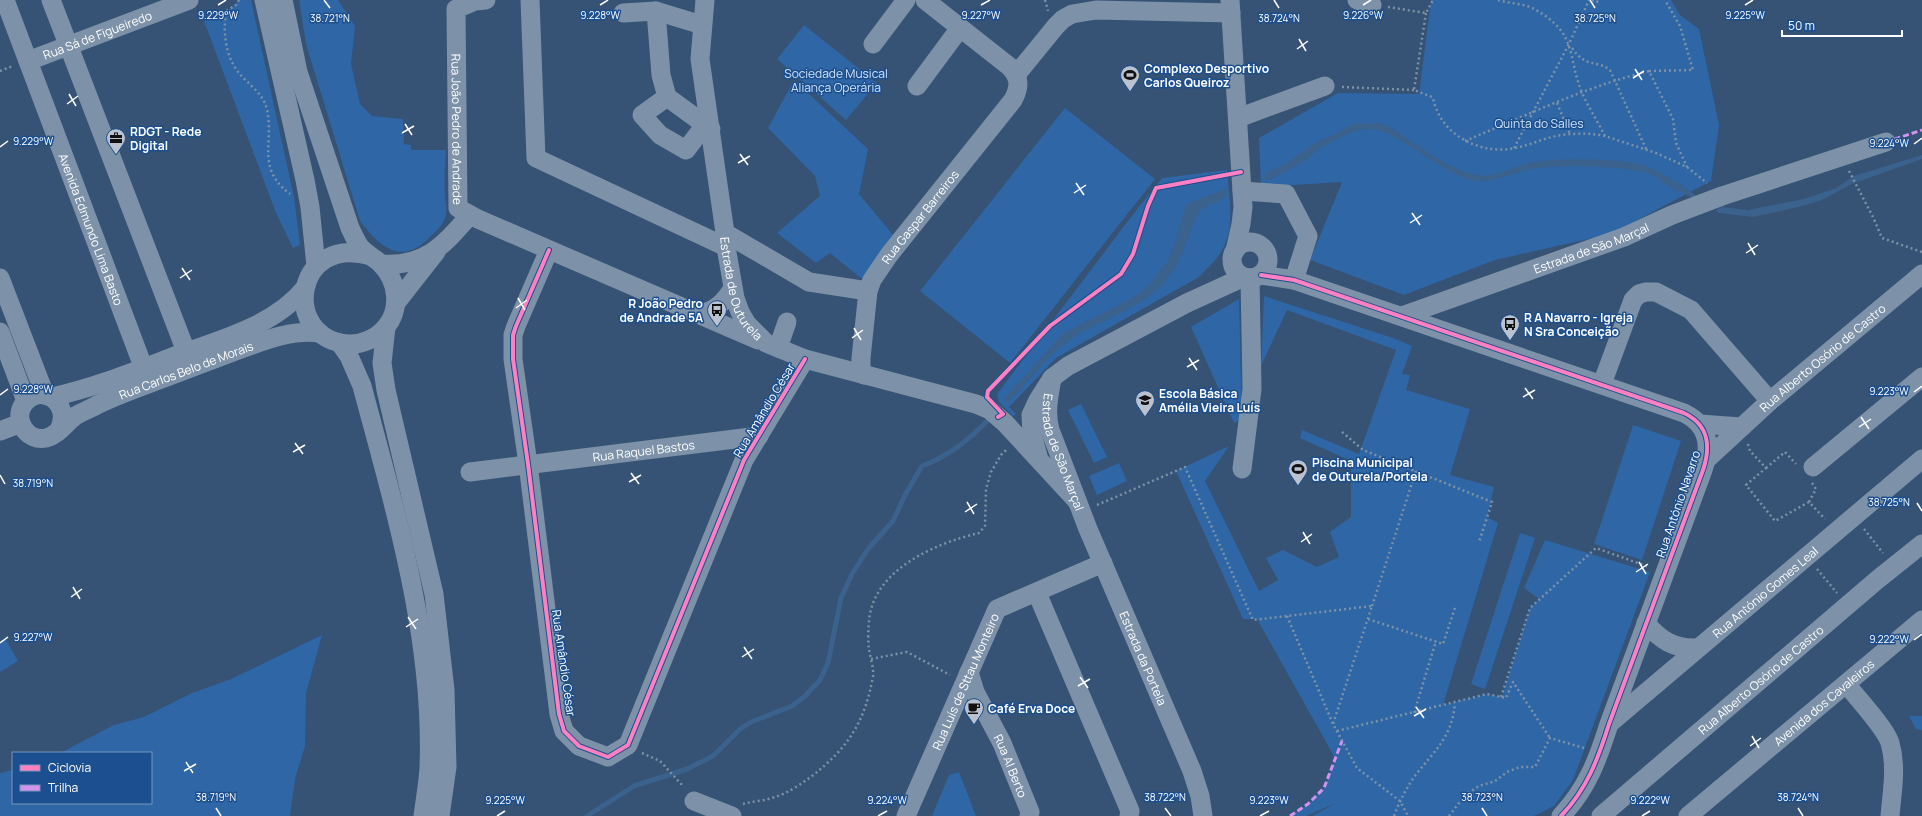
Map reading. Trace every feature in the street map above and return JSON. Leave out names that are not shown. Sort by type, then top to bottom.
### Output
[{"type":"street","name":"Avenida Edmundo Lima Basto","points":[[5,0],[144,368]]},
{"type":"street","points":[[0,431],[21,423],[20,411],[26,401],[31,397],[48,396],[87,389],[144,368],[189,360],[51,0]]},
{"type":"street","name":"Rua Sá de Figueiredo","points":[[28,61],[189,0]]},
{"type":"street","points":[[264,0],[306,180],[316,266]]},
{"type":"street","points":[[283,0],[298,72],[350,228],[360,247],[376,260],[390,275],[396,289],[396,303],[393,316],[386,327],[370,340],[360,343],[340,343],[320,333],[312,324],[306,313],[304,300],[305,288],[311,272],[328,257],[342,252],[357,252],[376,260],[398,265],[410,263],[430,254],[443,244]]},
{"type":"street","name":"Rua João Pedro de Andrade","points":[[486,0],[475,0],[456,9],[458,208],[470,215],[549,250],[772,346]]},
{"type":"street","points":[[530,0],[536,158],[726,240],[809,282],[868,291]]},
{"type":"street","name":"Estrada de Outurela","points":[[705,0],[700,59],[708,127],[733,288],[740,312],[747,324],[772,346],[805,359],[976,404],[990,410],[1005,423],[1039,460]]},
{"type":"street","points":[[873,44],[906,0]]},
{"type":"street","points":[[925,0],[1010,67],[1016,75],[1056,26],[1063,19],[1072,14],[1096,10],[1234,4],[1242,199],[1239,235],[1234,253],[1233,266],[1239,275],[1256,267],[1602,384],[1684,413],[1693,417],[1700,424],[1741,427]]},
{"type":"street","points":[[623,12],[656,11],[702,25]]},
{"type":"street","points":[[656,11],[661,75],[667,97],[708,127],[686,150],[660,135],[642,115],[667,97]]},
{"type":"street","points":[[917,86],[960,28]]},
{"type":"street","name":"Rua Gaspar Barreiros","points":[[864,375],[861,368],[861,358],[868,291],[872,280],[889,255],[1013,100],[1018,88],[1016,75]]},
{"type":"street","points":[[1238,118],[1325,86]]},
{"type":"street","name":"Estrada de São Marçal","points":[[1402,316],[1624,237],[1672,215],[1722,196],[1886,142]]},
{"type":"street","points":[[1242,199],[1286,194],[1308,236],[1294,280]]},
{"type":"street","points":[[1242,199],[1256,267]]},
{"type":"street","points":[[396,303],[443,244],[470,215]]},
{"type":"street","points":[[1234,253],[1243,244],[1253,243],[1256,267],[1252,389],[1242,469]]},
{"type":"street","name":"Rua Amândio César","points":[[549,250],[513,335],[513,359],[528,464],[559,714],[564,731],[579,746],[608,757],[628,745],[744,460],[805,359]]},
{"type":"street","name":"Estrada de São Marçal","points":[[1186,303],[1214,280],[1225,268],[1234,253]]},
{"type":"street","name":"Estrada de São Marçal","points":[[1079,507],[1039,460],[1032,434],[1031,415],[1038,400],[1052,378],[1068,366],[1256,267]]},
{"type":"street","name":"Rua Alberto Osório de Castro","points":[[1706,460],[1770,401],[1922,274]]},
{"type":"street","points":[[0,278],[48,396],[62,408],[62,423],[59,430]]},
{"type":"street","name":"Rua Carlos Belo de Morais","points":[[21,423],[24,429],[34,437],[48,438],[76,416],[100,403],[265,321],[297,298],[305,288]]},
{"type":"street","points":[[700,314],[709,313],[721,305],[733,288]]},
{"type":"street","points":[[1602,384],[1633,300],[1639,294],[1656,292],[1691,310],[1770,401]]},
{"type":"street","points":[[772,346],[786,322]]},
{"type":"street","points":[[386,327],[382,363],[386,390],[434,594],[444,683],[447,767],[440,816]]},
{"type":"street","name":"Rua Carlos Belo de Morais","points":[[189,360],[278,336],[307,331],[320,333]]},
{"type":"street","points":[[0,332],[26,401]]},
{"type":"street","points":[[340,343],[349,356],[362,386],[392,498],[414,594],[428,692],[429,769],[423,816]]},
{"type":"street","points":[[1807,472],[1922,377]]},
{"type":"street","name":"Estrada de São Marçal","points":[[1052,378],[1047,411],[1050,430],[1079,507]]},
{"type":"street","points":[[1005,423],[1021,425],[1032,422],[1047,411]]},
{"type":"street","name":"Rua António Navarro","points":[[1561,816],[1579,795],[1589,778],[1600,753],[1609,724],[1706,460],[1708,448],[1706,435],[1700,424]]},
{"type":"street","name":"Rua Raquel Bastos","points":[[470,472],[759,436]]},
{"type":"street","name":"Rua António Gomes Leal","points":[[1609,724],[1697,648],[1922,460]]},
{"type":"street","name":"Estrada da Portela","points":[[1079,507],[1192,770],[1200,796],[1203,815]]},
{"type":"street","name":"Rua Alberto Osório de Castro","points":[[1601,816],[1894,566],[1922,544]]},
{"type":"street","name":"Rua Luís de Sttau Monteiro","points":[[906,816],[997,609],[1037,593],[1103,563]]},
{"type":"street","points":[[1037,593],[1130,811],[1129,816]]},
{"type":"street","name":"Avenida dos Cavaleiros","points":[[1688,816],[1922,620]]},
{"type":"street","points":[[1646,623],[1656,636],[1677,648],[1697,648]]},
{"type":"street","name":"Rua Al Berto","points":[[967,677],[1002,743],[1030,812],[1029,816]]},
{"type":"street","points":[[1846,684],[1870,712],[1890,742],[1894,772],[1890,816]]},
{"type":"street","points":[[689,793],[724,813]]},
{"type":"path","points":[[240,0],[236,5],[226,11],[224,27],[228,51],[238,72],[254,88],[266,105],[269,129],[267,150],[271,170],[280,186],[294,197]]},
{"type":"path","points":[[1045,0],[1048,15]]},
{"type":"path","points":[[1414,90],[1426,13],[1433,0]]},
{"type":"path","points":[[1498,0],[1536,9],[1562,31],[1578,56],[1586,62],[1605,67],[1610,70],[1648,151]]},
{"type":"path","points":[[1514,149],[1535,112],[1589,0]]},
{"type":"path","points":[[1592,0],[1597,2],[1598,0]]},
{"type":"path","points":[[1465,141],[1582,92],[1615,81],[1649,71],[1693,70],[1680,26],[1665,0]]},
{"type":"path","points":[[1364,3],[1426,13]]},
{"type":"path","points":[[1569,44],[1573,67],[1582,92],[1605,136]]},
{"type":"path","points":[[1649,71],[1673,120],[1676,143],[1687,167]]},
{"type":"path","points":[[1325,86],[1414,90],[1432,96],[1436,108],[1446,126],[1455,135],[1465,141],[1494,149],[1514,149],[1570,134],[1584,133],[1605,136],[1687,167],[1722,196]]},
{"type":"path","points":[[1557,103],[1570,134]]},
{"type":"path","points":[[1850,172],[1873,216],[1882,238],[1922,252]]},
{"type":"path","points":[[1741,427],[1750,451],[1766,468]]},
{"type":"path","points":[[1342,432],[1363,450],[1492,502],[1479,542]]},
{"type":"path","points":[[724,813],[776,797],[804,782],[833,760],[849,740],[858,726],[873,674],[869,647],[869,620],[876,598],[888,579],[920,554],[952,540],[979,533],[984,526],[986,488],[991,472],[1001,455],[1018,437]]},
{"type":"path","points":[[1785,452],[1807,472],[1816,489],[1809,502],[1775,521],[1746,485],[1785,452]]},
{"type":"path","points":[[1079,507],[1185,467],[1252,620],[1372,606]]},
{"type":"path","points":[[1334,724],[1416,471]]},
{"type":"path","points":[[1809,502],[1836,531]]},
{"type":"path","points":[[1854,516],[1894,566]]},
{"type":"path","points":[[1502,697],[1530,608],[1596,548],[1665,572]]},
{"type":"path","points":[[1806,557],[1848,606]]},
{"type":"path","points":[[1368,619],[1444,644],[1456,604]]},
{"type":"path","points":[[1287,616],[1337,731],[1357,768],[1400,800],[1408,816]]},
{"type":"path","points":[[1414,713],[1436,641]]},
{"type":"path","points":[[871,659],[907,652],[967,677]]},
{"type":"path","points":[[1337,731],[1487,694],[1506,698],[1513,682],[1550,738],[1600,753]]},
{"type":"path","points":[[1394,816],[1400,800],[1414,778],[1436,753],[1454,720],[1455,702]]},
{"type":"path","points":[[1450,816],[1466,796],[1479,786],[1495,781],[1507,772],[1520,767],[1535,767],[1550,738]]},
{"type":"path","points":[[660,762],[689,793]]},
{"type":"green space","points":[[239,0],[251,0],[294,197],[300,245],[293,248],[276,213],[204,21],[228,10]]},
{"type":"green space","points":[[299,0],[338,0],[355,26],[351,64],[360,104],[372,116],[403,119],[404,144],[411,145],[411,150],[446,150],[445,218],[442,224],[429,238],[419,246],[409,251],[400,252],[383,245],[375,239],[360,221],[306,44]]},
{"type":"green space","name":"Quinta do Salles","points":[[1431,0],[1671,0],[1680,15],[1699,29],[1719,125],[1711,181],[1611,234],[1495,260],[1404,295],[1310,260],[1342,182],[1261,187],[1259,138],[1338,93],[1419,94]]},
{"type":"green space","name":"Sociedade Musical Aliança Operária","points":[[804,25],[877,83],[846,120],[777,59]]},
{"type":"green space","points":[[794,80],[868,149],[859,194],[893,235],[862,279],[830,253],[816,263],[777,233],[820,196],[815,176],[768,128]]},
{"type":"green space","points":[[1065,108],[1155,179],[1010,363],[920,291]]},
{"type":"green space","points":[[1227,170],[1230,201],[1229,233],[1226,243],[1214,262],[1199,277],[1056,358],[1009,407],[1016,414],[1013,416],[999,402],[997,394],[1162,178]]},
{"type":"green space","points":[[1264,296],[1393,338],[1412,346],[1402,374],[1410,375],[1406,390],[1470,409],[1450,475],[1494,487],[1487,517],[1498,523],[1443,705],[1487,694],[1502,697],[1530,608],[1539,599],[1524,588],[1545,540],[1650,572],[1573,780],[1554,806],[1534,816],[1312,816],[1336,803],[1306,816],[1290,816],[1308,804],[1324,788],[1335,758],[1257,619],[1243,619],[1176,471],[1229,446],[1205,481],[1259,591],[1278,580],[1266,558],[1283,550],[1317,567],[1339,557],[1330,532],[1351,517],[1351,461],[1300,438],[1302,430],[1359,454],[1396,350],[1287,310],[1261,366]]},
{"type":"green space","points":[[1239,299],[1242,419],[1234,423],[1191,327]]},
{"type":"green space","points":[[1081,404],[1107,457],[1094,463],[1068,410]]},
{"type":"green space","points":[[1633,425],[1681,441],[1642,560],[1594,544]]},
{"type":"green space","points":[[1119,463],[1127,481],[1097,495],[1089,476]]},
{"type":"green space","points":[[1520,533],[1535,538],[1485,689],[1471,684]]},
{"type":"green space","points":[[322,635],[306,693],[305,746],[295,779],[290,816],[0,816],[0,773],[12,770],[12,804],[152,804],[152,752],[62,752],[114,725],[144,717],[192,693],[231,679]]},
{"type":"green space","points":[[5,638],[18,661],[0,672],[0,641]]},
{"type":"green space","points":[[1909,716],[1922,716],[1922,730],[1916,729]]},
{"type":"green space","points":[[959,772],[976,816],[932,816],[949,775]]},
{"type":"shaded area","points":[[1379,123],[1392,128],[1443,162],[1460,170],[1477,175],[1484,176],[1498,174],[1533,162],[1570,159],[1602,160],[1639,164],[1657,171],[1685,186],[1677,192],[1654,176],[1644,172],[1611,168],[1573,166],[1539,168],[1486,181],[1472,180],[1446,169],[1392,135],[1380,130],[1370,129],[1348,134],[1333,141],[1306,160],[1265,182],[1266,172],[1285,164],[1318,141],[1346,130],[1367,124]]},
{"type":"shaded area","points":[[1922,155],[1922,159],[1852,184],[1822,200],[1799,207],[1753,217],[1719,213],[1716,210],[1722,207],[1748,210],[1804,199],[1836,188],[1854,176]]},
{"type":"shaded area","points":[[1228,188],[1228,196],[1200,210],[1179,261],[1169,277],[1159,288],[1134,306],[1067,342],[1043,363],[1008,403],[1003,399],[1064,333],[1134,297],[1149,285],[1167,262],[1176,240],[1186,204]]},
{"type":"waterway","points":[[1343,132],[1356,126],[1366,126]]},
{"type":"waterway","points":[[1677,186],[1699,200]]},
{"type":"waterway","points":[[587,816],[634,786],[687,769],[713,756],[740,729],[751,722],[792,706],[805,696],[820,680],[828,663],[841,598],[852,574],[868,549],[893,521],[905,495],[922,466],[940,458],[958,447],[988,420]]},
{"type":"marked path","points":[[1886,142],[1922,130]]},
{"type":"marked path","points":[[1290,816],[1308,804],[1324,788],[1342,741]]},
{"type":"cycle path","points":[[998,417],[1003,414],[987,397],[988,391],[1050,326],[1121,274],[1133,254],[1148,206],[1156,188],[1241,172]]},
{"type":"cycle path","points":[[549,250],[513,335],[513,359],[528,464],[559,714],[564,731],[579,746],[608,757],[628,745],[744,460],[805,359]]},
{"type":"cycle path","points":[[1261,275],[1294,280],[1684,413],[1699,424],[1703,430],[1707,445],[1706,461],[1601,749],[1585,784],[1561,816]]},
{"type":"place","name":"Complexo Desportivo Carlos Queiroz","points":[[1130,92]]},
{"type":"place","name":"RDGT - Rede Digital","points":[[116,155]]},
{"type":"place","name":"R João Pedro de Andrade 5A","points":[[717,327]]},
{"type":"place","name":"R A Navarro - Igreja N Sra Conceição","points":[[1510,341]]},
{"type":"place","name":"Escola Básica Amélia Vieira Luís","points":[[1145,417]]},
{"type":"place","name":"Piscina Municipal de Outurela/Portela","points":[[1298,486]]},
{"type":"place","name":"Café Erva Doce","points":[[974,725]]}]
